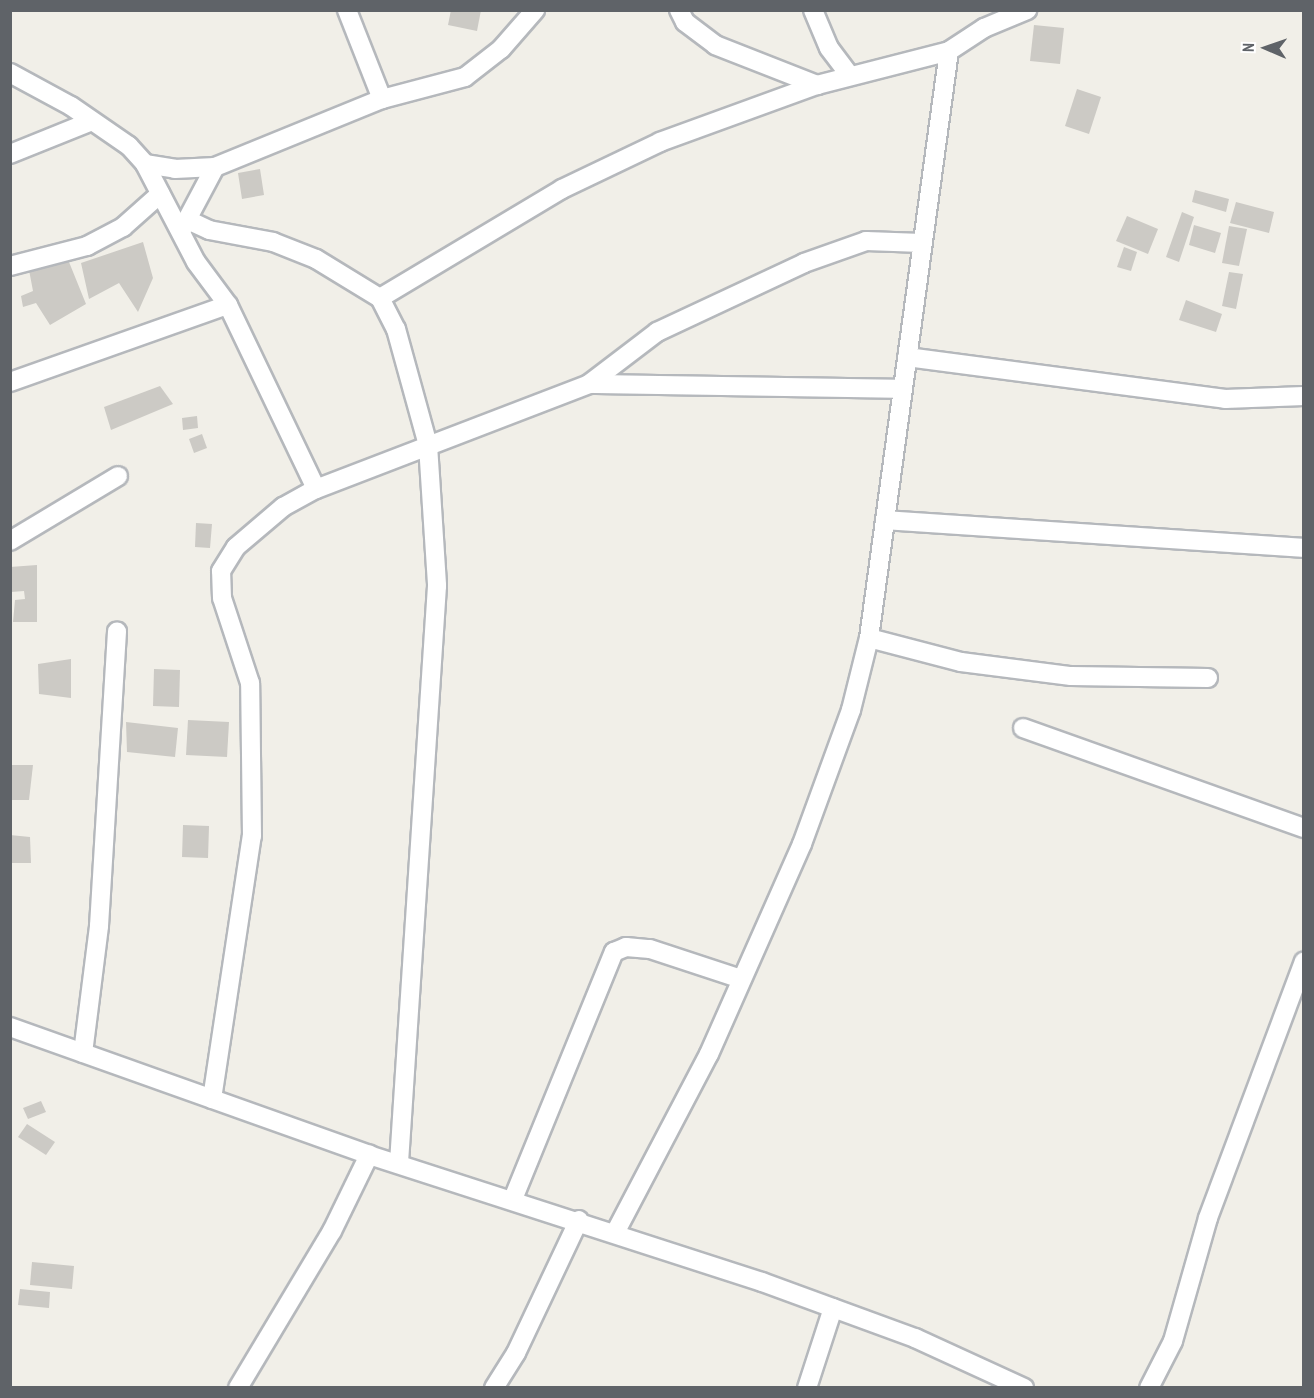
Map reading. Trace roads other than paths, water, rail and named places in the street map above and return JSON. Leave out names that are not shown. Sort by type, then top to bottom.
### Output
[{"type":"street","points":[[347,10],[382,99]]},
{"type":"street","points":[[146,164],[175,169],[215,167],[382,99],[465,77],[501,49],[535,10]]},
{"type":"street","points":[[679,10],[685,22],[716,45],[817,85]]},
{"type":"street","points":[[813,10],[829,48],[850,76]]},
{"type":"street","points":[[380,298],[561,189],[660,142],[817,85],[904,66],[949,51],[984,28],[1027,10]]},
{"type":"street","points":[[615,1233],[709,1054],[802,844],[851,710],[869,638],[949,51]]},
{"type":"street","points":[[10,73],[92,121],[146,164],[160,194],[185,227],[228,305],[316,489]]},
{"type":"street","points":[[10,154],[92,121]]},
{"type":"street","points":[[185,227],[215,167]]},
{"type":"street","points":[[10,266],[87,246],[123,226],[160,194]]},
{"type":"street","points":[[185,227],[273,242],[316,259],[380,298],[396,329],[428,445],[437,586],[399,1163]]},
{"type":"street","points":[[212,1099],[252,836],[250,684],[222,598],[221,571],[251,534],[283,507],[316,489],[589,384],[657,332],[804,263],[866,241],[922,243]]},
{"type":"street","points":[[10,382],[228,305]]},
{"type":"street","points":[[907,357],[1225,399],[1304,396]]},
{"type":"street","points":[[589,384],[903,389]]},
{"type":"street","points":[[10,541],[118,476]]},
{"type":"street","points":[[885,520],[1304,548]]},
{"type":"street","points":[[83,1053],[99,926],[117,632]]},
{"type":"street","points":[[869,638],[961,662],[1071,676],[1208,678]]},
{"type":"street","points":[[1023,728],[1304,828]]},
{"type":"street","points":[[513,1199],[614,952],[626,947],[650,949],[741,979]]},
{"type":"street","points":[[1149,1388],[1173,1341],[1208,1218],[1304,961]]},
{"type":"street","points":[[10,1027],[369,1155],[579,1220],[833,1308],[1024,1388]]},
{"type":"street","points":[[238,1388],[332,1231],[369,1155]]},
{"type":"street","points":[[494,1388],[516,1353],[579,1220]]},
{"type":"street","points":[[807,1388],[833,1308]]}]
